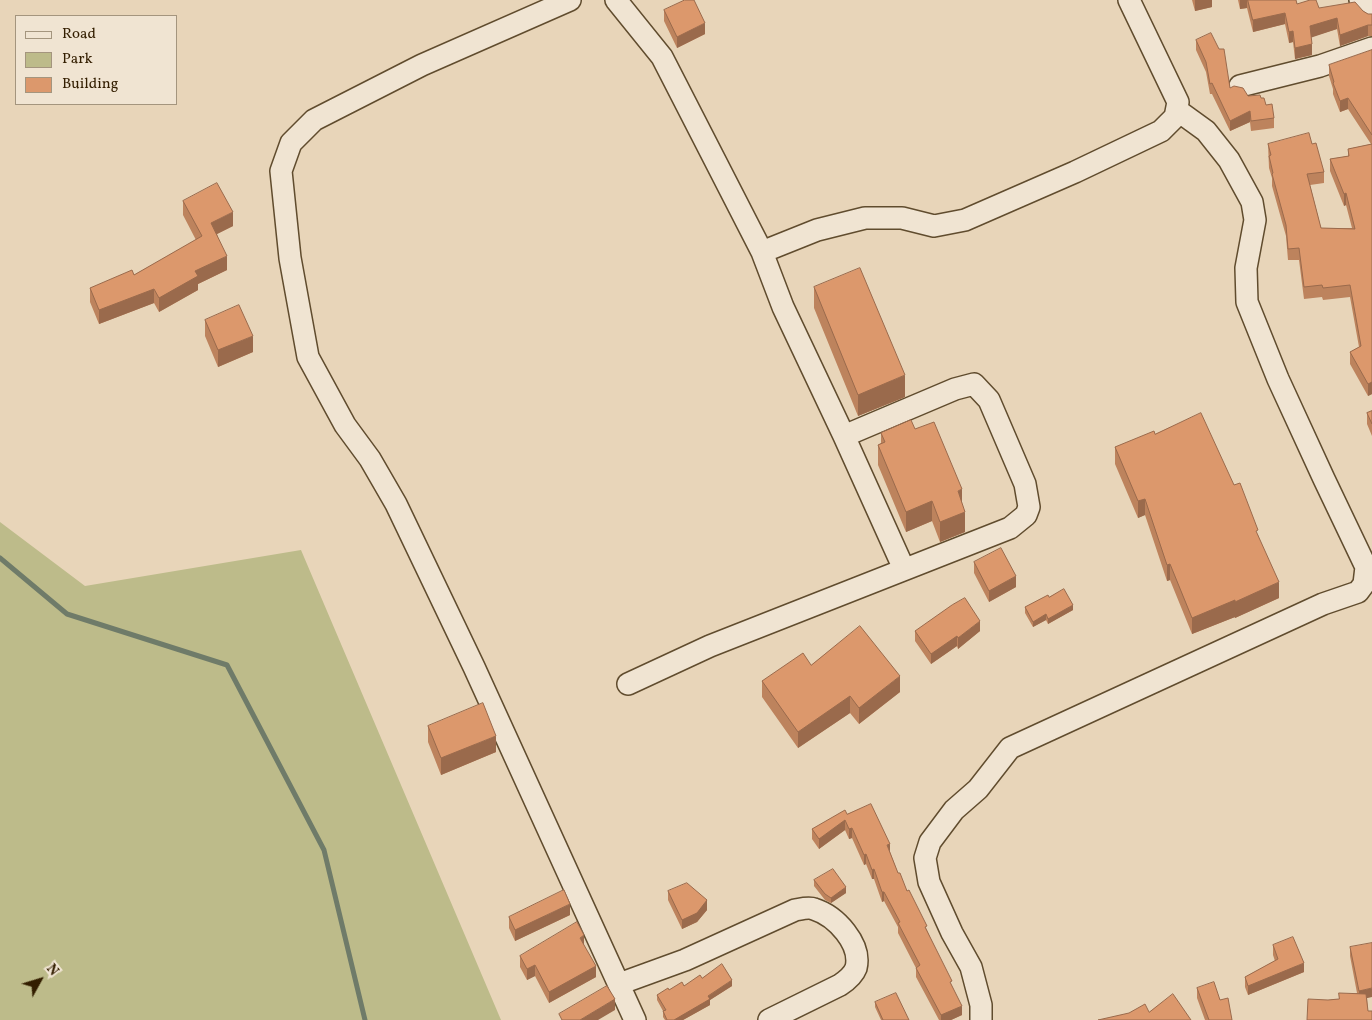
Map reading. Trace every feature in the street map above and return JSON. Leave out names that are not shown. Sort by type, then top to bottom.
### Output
[{"type":"street","points":[[570,0],[422,65],[314,120],[291,143],[281,171],[290,258],[308,357],[345,426],[370,459],[396,504],[482,685],[636,1020]]},
{"type":"street","points":[[616,0],[662,57],[762,252],[783,307],[904,569]]},
{"type":"street","points":[[762,252],[817,230],[865,218],[902,218],[934,226],[965,220],[1076,172],[1161,131],[1175,117],[1178,102],[1128,0]]},
{"type":"street","points":[[1240,86],[1320,66],[1372,48]]},
{"type":"street","points":[[981,1020],[981,1005],[971,967],[952,933],[929,882],[925,858],[930,842],[954,810],[978,789],[1010,748],[1322,604],[1368,589],[1366,567],[1278,379],[1247,302],[1246,268],[1255,220],[1252,202],[1228,160],[1206,131],[1177,110]]},
{"type":"street","points":[[628,684],[710,646],[1010,528],[1026,516],[1029,507],[1025,484],[989,400],[974,384],[955,389],[844,436]]},
{"type":"street","points":[[619,984],[685,960],[795,910],[812,908],[838,923],[848,934],[855,950],[856,968],[851,978],[840,985],[769,1020]]},
{"type":"green space","points":[[0,522],[85,586],[301,550],[501,1020],[0,1020]]},
{"type":"building","points":[[685,0],[694,0],[705,23],[677,37],[664,10]]},
{"type":"building","points":[[1248,0],[1296,0],[1297,4],[1316,0],[1319,8],[1355,2],[1363,11],[1372,14],[1372,25],[1340,35],[1337,18],[1310,26],[1312,44],[1295,48],[1293,31],[1289,32],[1285,13],[1253,20]]},
{"type":"building","points":[[1211,33],[1219,49],[1224,49],[1230,88],[1234,86],[1243,88],[1248,96],[1260,95],[1261,98],[1264,98],[1266,105],[1272,104],[1274,118],[1251,121],[1250,111],[1230,121],[1212,83],[1210,84],[1206,62],[1196,40]]},
{"type":"building","points":[[1372,50],[1372,135],[1348,98],[1340,101],[1329,65]]},
{"type":"building","points":[[1309,133],[1312,144],[1316,143],[1324,172],[1307,174],[1321,228],[1355,229],[1346,193],[1344,194],[1330,159],[1349,156],[1348,149],[1372,144],[1372,382],[1368,384],[1350,352],[1361,346],[1350,285],[1323,288],[1322,285],[1304,287],[1299,248],[1288,249],[1286,225],[1272,174],[1269,156],[1271,155],[1268,144]]},
{"type":"building","points":[[217,183],[233,212],[211,223],[227,256],[195,271],[198,276],[159,298],[154,289],[99,310],[90,288],[132,270],[134,275],[202,236],[183,201]]},
{"type":"building","points":[[860,268],[905,375],[858,395],[814,287]]},
{"type":"building","points":[[239,305],[253,336],[218,350],[205,320]]},
{"type":"building","points":[[1372,411],[1372,424],[1367,413]]},
{"type":"building","points":[[1201,413],[1234,485],[1240,483],[1258,530],[1256,531],[1279,582],[1235,602],[1235,600],[1192,618],[1170,564],[1167,565],[1145,499],[1138,501],[1115,447],[1154,431],[1155,434]]},
{"type":"building","points":[[911,420],[915,429],[934,422],[962,489],[958,491],[965,512],[940,522],[932,501],[906,512],[878,445],[885,442],[881,433]]},
{"type":"building","points":[[1001,548],[1016,576],[989,591],[974,562]]},
{"type":"building","points":[[1064,589],[1073,605],[1048,619],[1046,614],[1033,622],[1025,607]]},
{"type":"building","points":[[965,598],[980,621],[958,638],[957,636],[931,654],[915,631]]},
{"type":"building","points":[[860,626],[900,676],[859,708],[850,696],[798,732],[762,681],[803,653],[811,665]]},
{"type":"building","points":[[483,703],[496,736],[441,758],[428,726]]},
{"type":"building","points":[[871,804],[890,844],[887,845],[898,873],[900,873],[907,891],[909,890],[927,926],[925,927],[952,981],[950,982],[962,1006],[941,1015],[916,968],[920,965],[898,923],[900,922],[884,892],[882,892],[874,869],[872,870],[852,828],[849,829],[845,820],[819,839],[812,829],[845,810],[847,814]]},
{"type":"building","points":[[833,869],[846,887],[831,898],[825,894],[814,880]]},
{"type":"building","points":[[687,883],[707,900],[697,913],[682,920],[668,891]]},
{"type":"building","points":[[564,890],[570,904],[515,930],[509,917]]},
{"type":"building","points":[[577,922],[584,935],[580,938],[596,966],[549,992],[535,965],[527,969],[520,956]]},
{"type":"building","points":[[1293,937],[1304,963],[1248,986],[1245,977],[1278,959],[1273,945]]},
{"type":"building","points":[[1372,943],[1372,988],[1359,991],[1350,947]]},
{"type":"building","points":[[722,964],[732,980],[708,996],[710,999],[674,1020],[667,1020],[663,1011],[666,1010],[657,995],[682,982],[684,986],[700,975],[702,978]]},
{"type":"building","points":[[1214,982],[1220,1000],[1228,998],[1232,1020],[1209,1020],[1197,988]]},
{"type":"building","points":[[607,986],[615,999],[580,1020],[562,1020],[559,1014]]},
{"type":"building","points":[[896,993],[909,1020],[883,1020],[875,1002]]},
{"type":"building","points":[[1339,993],[1366,994],[1368,1011],[1372,1011],[1372,1020],[1307,1020],[1308,999],[1339,999]]},
{"type":"building","points":[[1173,994],[1191,1020],[1098,1020],[1129,1013],[1145,1004],[1149,1012]]},
{"type":"waterway","points":[[0,558],[67,614],[227,665],[324,850],[365,1020]]}]
